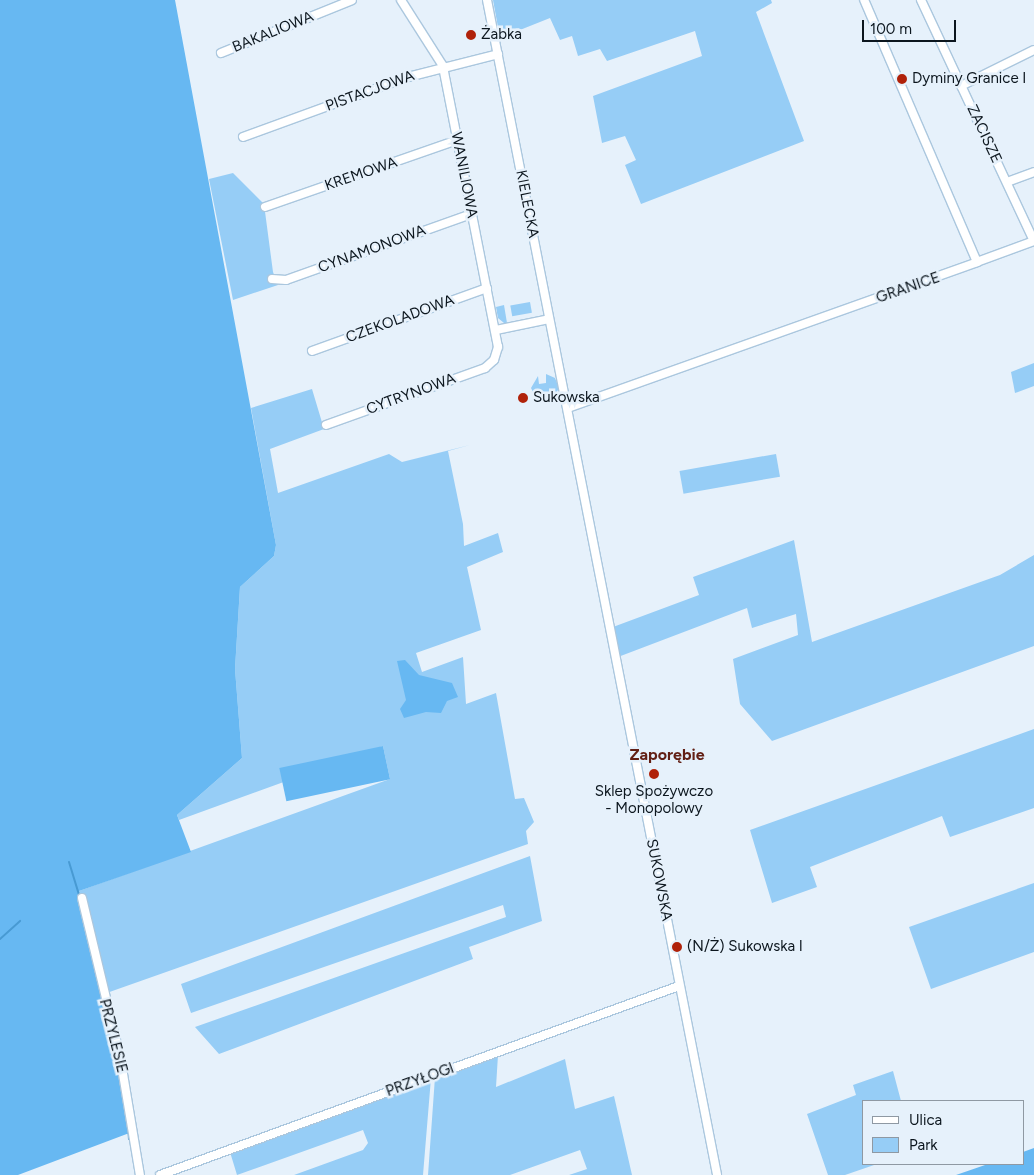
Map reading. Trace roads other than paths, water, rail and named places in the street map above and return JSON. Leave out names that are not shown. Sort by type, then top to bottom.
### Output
[{"type":"street","name":"BAKALIOWA","points":[[221,53],[352,0]]},
{"type":"street","name":"WANILIOWA","points":[[401,0],[443,66],[471,214],[496,330],[498,346],[494,360]]},
{"type":"street","name":"KIELECKA","points":[[488,0],[549,319],[568,408]]},
{"type":"street","points":[[864,0],[977,262]]},
{"type":"street","name":"ZACISZE","points":[[920,0],[1034,241],[977,262]]},
{"type":"street","points":[[961,86],[1034,50]]},
{"type":"street","name":"PISTACJOWA","points":[[243,137],[443,66],[498,54]]},
{"type":"street","name":"KREMOWA","points":[[265,207],[457,140]]},
{"type":"street","points":[[1007,182],[1034,172]]},
{"type":"street","name":"CYNAMONOWA","points":[[272,279],[286,280],[471,214]]},
{"type":"street","name":"GRANICE","points":[[568,408],[977,262]]},
{"type":"street","name":"CZEKOLADOWA","points":[[312,351],[487,288]]},
{"type":"street","points":[[496,330],[549,319]]},
{"type":"street","name":"CYTRYNOWA","points":[[326,425],[485,368],[494,360]]},
{"type":"street","name":"SUKOWSKA","points":[[568,408],[717,1175]]},
{"type":"street","name":"PRZYLESIE","points":[[82,898],[107,1012],[120,1056],[140,1175]]},
{"type":"street","name":"PRZYŁOGI","points":[[160,1175],[679,986]]},
{"type":"waterway","points":[[69,862],[80,898]]},
{"type":"waterway","points":[[0,939],[20,921]]},
{"type":"waterway","points":[[89,944],[109,1027]]},
{"type":"waterway","points":[[128,1125],[129,1139]]},
{"type":"place","name":"Żabka","points":[[471,35]]},
{"type":"place","name":"Dyminy Granice I","points":[[902,79]]},
{"type":"place","name":"Sukowska","points":[[523,398]]},
{"type":"place","name":"Sklep Spożywczo - Monopolowy","points":[[654,774]]},
{"type":"place","name":"(N/Ż) Sukowska I","points":[[677,947]]},
{"type":"district","name":"Zaporębie","points":[[667,755]]}]
